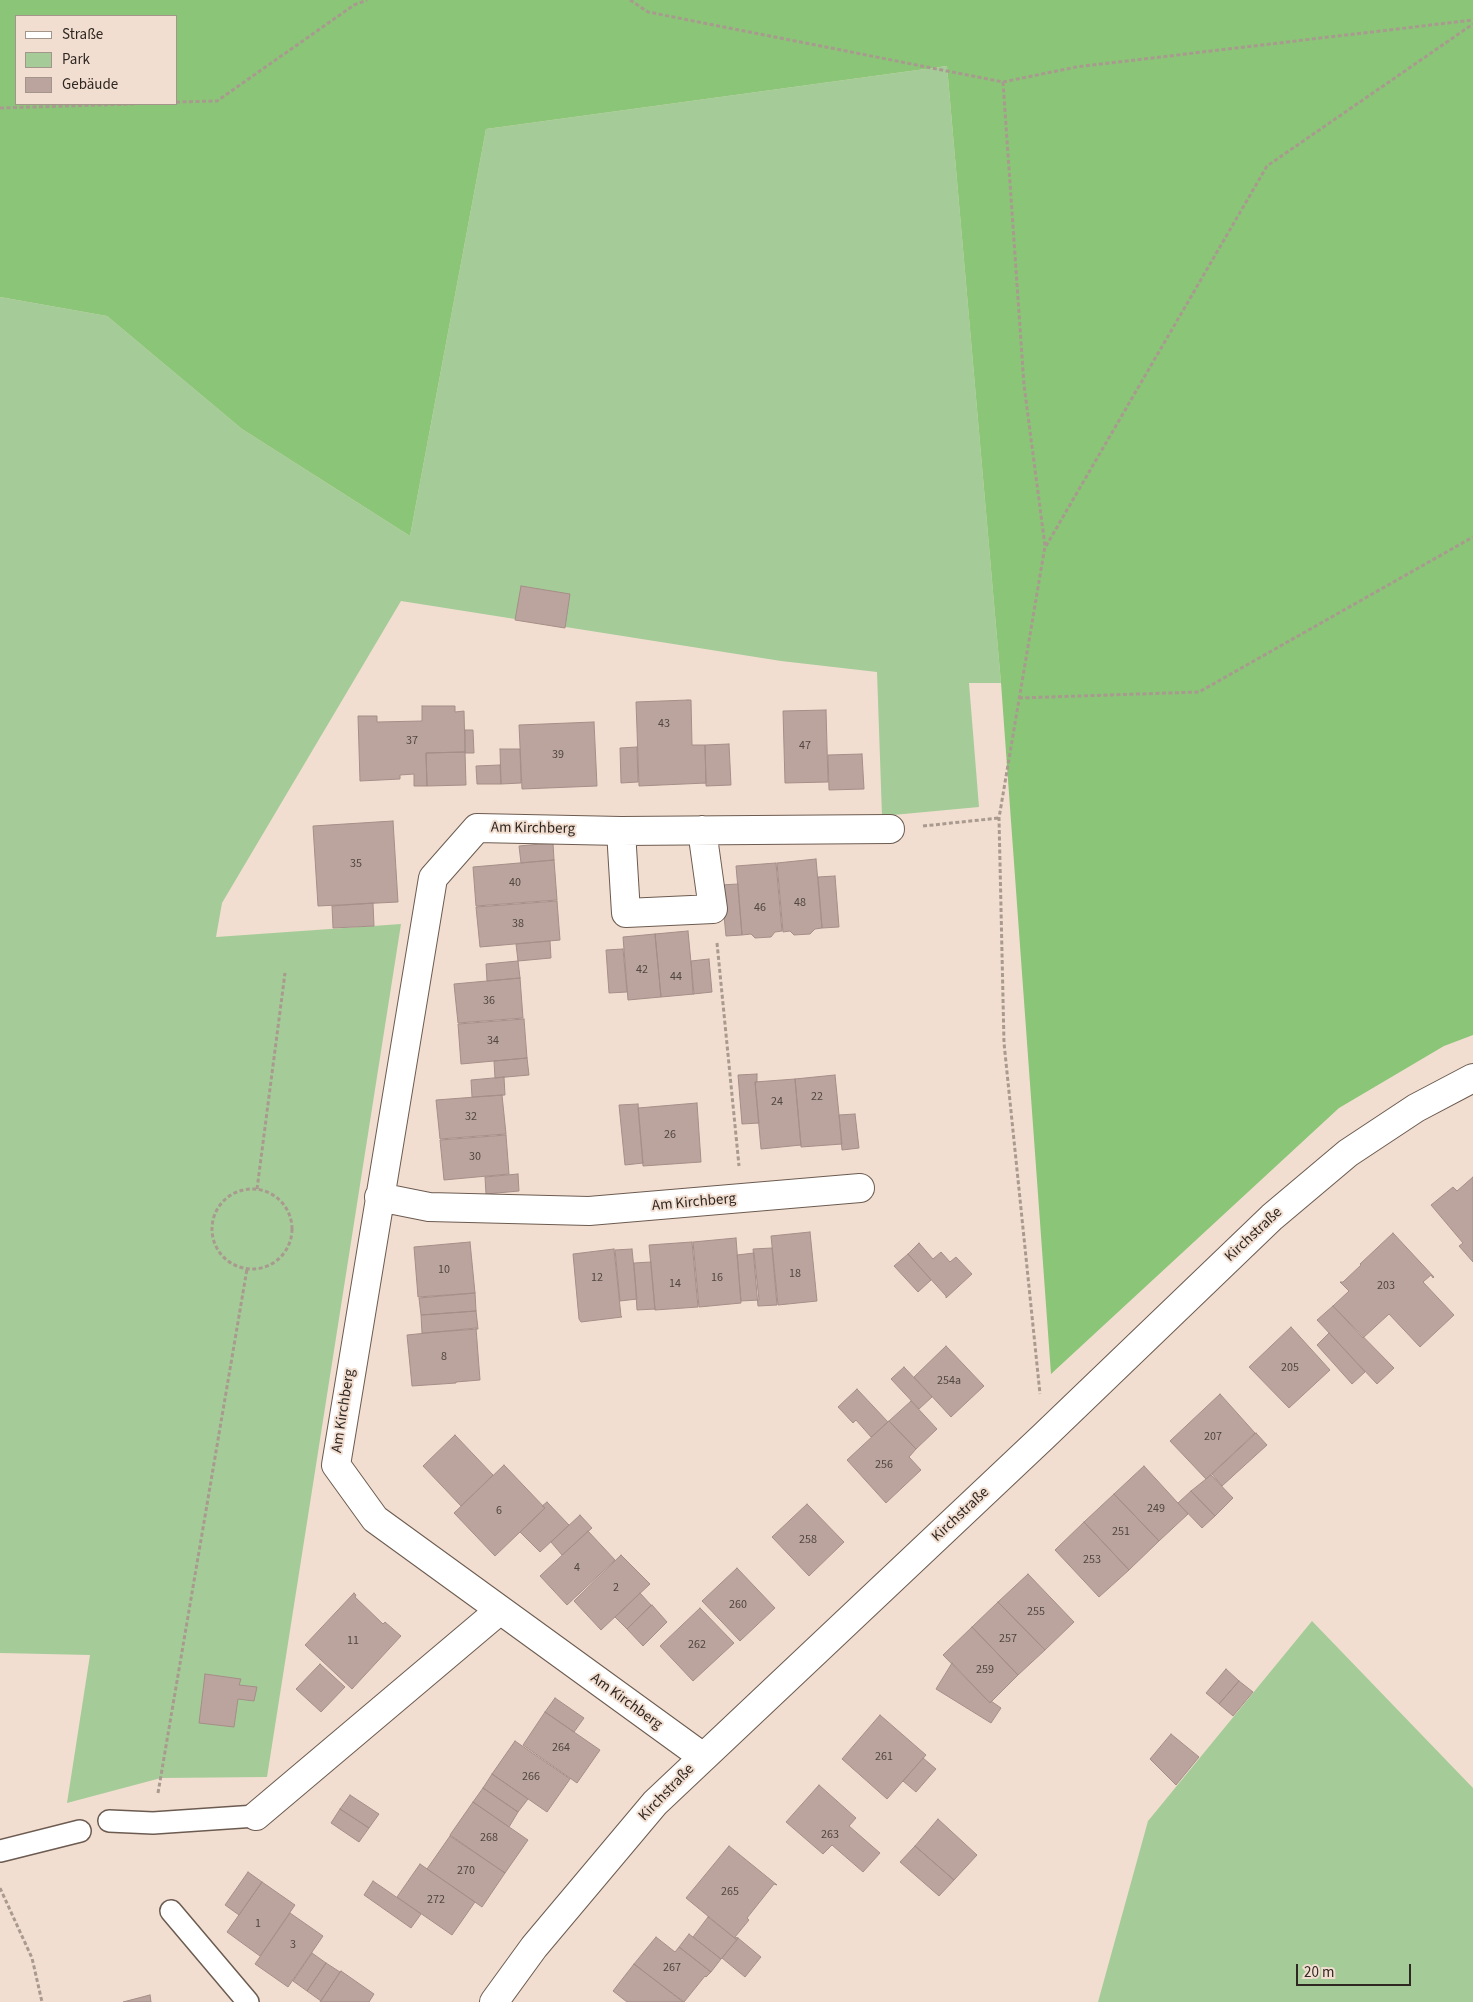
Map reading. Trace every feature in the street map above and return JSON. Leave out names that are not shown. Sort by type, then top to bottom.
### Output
[{"type":"street","name":"Am Kirchberg","points":[[703,1757],[375,1519],[336,1465],[432,878],[477,828],[621,831],[890,829]]},
{"type":"street","points":[[621,831],[626,913],[714,909],[702,830]]},
{"type":"street","name":"Kirchstraße","points":[[494,2002],[534,1947],[600,1866],[656,1803],[1044,1436],[1272,1217],[1340,1159],[1416,1108],[1473,1078]]},
{"type":"street","name":"Am Kirchberg","points":[[379,1197],[430,1207],[589,1211],[860,1188]]},
{"type":"street","points":[[256,1816],[500,1610]]},
{"type":"lane","points":[[109,1821],[153,1823],[256,1816]]},
{"type":"lane","points":[[0,1851],[80,1831]]},
{"type":"lane","points":[[171,1911],[248,2002]]},
{"type":"path","points":[[178,102],[217,101],[354,5],[366,0]]},
{"type":"path","points":[[630,0],[648,12],[1004,82],[1076,67],[1473,20]]},
{"type":"path","points":[[1045,546],[1267,166],[1473,24]]},
{"type":"path","points":[[1004,82],[1024,385],[1045,546],[998,818],[1004,1043],[1044,1436]]},
{"type":"path","points":[[0,108],[100,105]]},
{"type":"path","points":[[1020,698],[1199,692],[1473,537]]},
{"type":"path","points":[[890,829],[998,818]]},
{"type":"path","points":[[714,909],[742,1199]]},
{"type":"path","points":[[257,1189],[285,974]]},
{"type":"path","points":[[243,1189],[265,1190],[278,1197],[285,1205],[291,1218],[292,1234],[283,1255],[271,1264],[261,1268],[247,1269],[234,1265],[223,1256],[212,1238],[212,1224],[217,1208],[226,1197],[243,1189]]},
{"type":"path","points":[[153,1823],[247,1269]]},
{"type":"path","points":[[0,1888],[32,1958],[42,2002]]},
{"type":"green space","points":[[0,0],[1473,0],[1473,1035],[1444,1046],[1339,1108],[1051,1374],[1001,683],[947,66],[486,129],[410,536],[242,429],[107,316],[0,297]]},
{"type":"green space","points":[[947,66],[1001,683],[969,683],[979,807],[882,816],[877,672],[781,661],[401,601],[222,903],[216,937],[401,924],[267,1777],[161,1778],[67,1803],[90,1655],[0,1653],[0,297],[107,316],[242,429],[410,536],[486,129]]},
{"type":"green space","points":[[1312,1621],[1473,1788],[1473,2002],[1098,2002],[1148,1821]]},
{"type":"building","points":[[521,586],[570,594],[565,628],[515,620]]},
{"type":"building","points":[[691,700],[692,745],[705,745],[706,783],[639,786],[636,702]]},
{"type":"building","points":[[422,706],[455,706],[455,712],[464,711],[465,752],[426,753],[427,786],[414,786],[414,774],[400,775],[400,779],[360,781],[358,716],[377,716],[377,722],[422,721]]},
{"type":"building","points":[[826,710],[828,782],[785,783],[783,711]]},
{"type":"building","points":[[594,722],[597,786],[522,789],[519,725]]},
{"type":"building","points":[[465,730],[473,730],[474,753],[465,753]]},
{"type":"building","points":[[729,744],[731,785],[706,786],[705,745]]},
{"type":"building","points":[[637,747],[638,782],[621,783],[620,748]]},
{"type":"building","points":[[500,749],[520,749],[521,783],[501,784]]},
{"type":"building","points":[[465,752],[466,785],[427,786],[426,753]]},
{"type":"building","points":[[862,754],[864,789],[829,790],[828,755]]},
{"type":"building","points":[[500,765],[501,784],[477,784],[476,766]]},
{"type":"building","points":[[393,821],[398,902],[318,906],[313,826]]},
{"type":"building","points":[[553,843],[554,860],[521,863],[519,846]]},
{"type":"building","points":[[816,859],[822,928],[815,929],[810,934],[794,935],[790,931],[783,932],[777,863]]},
{"type":"building","points":[[554,860],[557,900],[476,906],[473,867]]},
{"type":"building","points":[[776,863],[782,931],[775,932],[771,937],[755,938],[751,934],[742,935],[736,866]]},
{"type":"building","points":[[835,876],[839,927],[822,928],[818,877]]},
{"type":"building","points":[[738,884],[742,935],[726,936],[721,885]]},
{"type":"building","points":[[557,901],[560,940],[480,947],[476,907]]},
{"type":"building","points":[[373,903],[374,926],[333,928],[332,906]]},
{"type":"building","points":[[688,931],[694,994],[661,997],[655,934]]},
{"type":"building","points":[[655,934],[661,997],[628,1000],[623,937]]},
{"type":"building","points":[[550,941],[551,958],[518,961],[516,944]]},
{"type":"building","points":[[623,949],[627,992],[609,993],[606,950]]},
{"type":"building","points":[[709,959],[712,992],[693,994],[691,961]]},
{"type":"building","points":[[518,961],[520,978],[487,981],[486,964]]},
{"type":"building","points":[[520,978],[523,1018],[458,1023],[454,984]]},
{"type":"building","points":[[524,1019],[527,1058],[461,1064],[458,1024]]},
{"type":"building","points":[[527,1058],[529,1075],[495,1078],[494,1061]]},
{"type":"building","points":[[757,1074],[757,1082],[755,1082],[759,1123],[742,1124],[738,1075]]},
{"type":"building","points":[[835,1075],[842,1144],[801,1147],[795,1079]]},
{"type":"building","points":[[504,1077],[505,1095],[472,1097],[471,1080]]},
{"type":"building","points":[[795,1079],[801,1145],[761,1149],[755,1082]]},
{"type":"building","points":[[502,1095],[506,1134],[440,1139],[436,1100]]},
{"type":"building","points":[[697,1103],[701,1162],[643,1166],[638,1108]]},
{"type":"building","points":[[638,1104],[643,1163],[625,1165],[619,1105]]},
{"type":"building","points":[[855,1114],[859,1148],[842,1150],[839,1115]]},
{"type":"building","points":[[506,1135],[509,1174],[444,1180],[440,1140]]},
{"type":"building","points":[[518,1174],[519,1191],[486,1194],[485,1177]]},
{"type":"building","points":[[1473,1177],[1473,1262],[1459,1246],[1463,1243],[1431,1205],[1453,1187],[1457,1191]]},
{"type":"building","points":[[810,1232],[817,1301],[778,1305],[771,1236]]},
{"type":"building","points":[[1393,1233],[1434,1277],[1431,1275],[1423,1282],[1454,1315],[1420,1347],[1389,1314],[1363,1338],[1333,1306],[1349,1291],[1340,1282],[1343,1282]]},
{"type":"building","points":[[736,1238],[741,1303],[699,1307],[693,1242]]},
{"type":"building","points":[[470,1242],[475,1293],[418,1297],[414,1247]]},
{"type":"building","points":[[692,1242],[698,1307],[655,1310],[649,1245]]},
{"type":"building","points":[[919,1243],[933,1259],[941,1252],[950,1262],[956,1257],[972,1274],[946,1298],[908,1254]]},
{"type":"building","points":[[772,1248],[777,1305],[758,1306],[753,1249]]},
{"type":"building","points":[[614,1249],[622,1317],[581,1322],[579,1319],[573,1254]]},
{"type":"building","points":[[632,1249],[637,1299],[620,1301],[615,1250]]},
{"type":"building","points":[[754,1253],[759,1300],[741,1301],[737,1255]]},
{"type":"building","points":[[908,1254],[931,1280],[918,1292],[894,1266]]},
{"type":"building","points":[[651,1262],[655,1309],[637,1310],[634,1263]]},
{"type":"building","points":[[475,1293],[476,1311],[421,1315],[419,1298]]},
{"type":"building","points":[[1333,1306],[1394,1368],[1377,1384],[1317,1320]]},
{"type":"building","points":[[476,1311],[478,1329],[422,1333],[421,1315]]},
{"type":"building","points":[[1291,1327],[1330,1370],[1289,1408],[1249,1367]]},
{"type":"building","points":[[476,1328],[480,1380],[412,1386],[407,1335]]},
{"type":"building","points":[[1329,1333],[1365,1372],[1352,1384],[1317,1345]]},
{"type":"building","points":[[946,1346],[984,1386],[951,1417],[914,1377]]},
{"type":"building","points":[[904,1367],[932,1397],[919,1409],[891,1379]]},
{"type":"building","points":[[857,1389],[888,1422],[871,1437],[856,1420],[853,1423],[838,1407]]},
{"type":"building","points":[[1220,1394],[1255,1433],[1206,1479],[1170,1441]]},
{"type":"building","points":[[911,1401],[937,1429],[916,1449],[889,1421]]},
{"type":"building","points":[[889,1421],[916,1449],[909,1457],[921,1470],[886,1503],[847,1460]]},
{"type":"building","points":[[1256,1433],[1267,1445],[1222,1486],[1212,1474]]},
{"type":"building","points":[[455,1435],[493,1475],[461,1506],[423,1466]]},
{"type":"building","points":[[504,1465],[545,1508],[495,1556],[454,1513]]},
{"type":"building","points":[[1144,1466],[1188,1514],[1159,1541],[1114,1494]]},
{"type":"building","points":[[1211,1475],[1233,1498],[1215,1516],[1191,1491]]},
{"type":"building","points":[[1191,1491],[1215,1516],[1202,1528],[1178,1503]]},
{"type":"building","points":[[1114,1494],[1159,1541],[1129,1570],[1084,1522]]},
{"type":"building","points":[[547,1502],[569,1525],[540,1552],[520,1532],[545,1508],[542,1506]]},
{"type":"building","points":[[807,1504],[844,1542],[809,1576],[772,1537]]},
{"type":"building","points":[[580,1515],[592,1528],[562,1555],[551,1542]]},
{"type":"building","points":[[1084,1522],[1129,1570],[1099,1597],[1055,1550]]},
{"type":"building","points":[[588,1531],[615,1560],[567,1605],[540,1576]]},
{"type":"building","points":[[621,1555],[650,1584],[601,1630],[574,1601]]},
{"type":"building","points":[[737,1568],[775,1608],[740,1641],[702,1601]]},
{"type":"building","points":[[1028,1574],[1074,1622],[1045,1650],[998,1602]]},
{"type":"building","points":[[354,1593],[355,1597],[383,1624],[385,1622],[401,1636],[352,1689],[305,1645]]},
{"type":"building","points":[[640,1593],[651,1605],[627,1629],[615,1617]]},
{"type":"building","points":[[998,1602],[1045,1650],[1018,1675],[972,1627]]},
{"type":"building","points":[[652,1605],[667,1622],[643,1646],[627,1629]]},
{"type":"building","points":[[700,1608],[734,1643],[693,1681],[660,1646]]},
{"type":"building","points":[[972,1627],[1018,1675],[990,1703],[943,1655]]},
{"type":"building","points":[[952,1663],[990,1703],[991,1701],[1001,1708],[991,1723],[936,1689]]},
{"type":"building","points":[[320,1664],[345,1687],[321,1712],[296,1689]]},
{"type":"building","points":[[1226,1669],[1239,1681],[1219,1704],[1206,1693]]},
{"type":"building","points":[[205,1674],[241,1679],[239,1685],[257,1687],[254,1701],[238,1699],[234,1727],[199,1723]]},
{"type":"building","points":[[1239,1681],[1253,1692],[1233,1716],[1219,1704]]},
{"type":"building","points":[[555,1698],[584,1718],[574,1732],[545,1712]]},
{"type":"building","points":[[545,1712],[600,1750],[577,1783],[523,1745]]},
{"type":"building","points":[[880,1715],[926,1755],[887,1799],[842,1759]]},
{"type":"building","points":[[1171,1734],[1199,1757],[1176,1785],[1150,1759]]},
{"type":"building","points":[[515,1741],[570,1779],[547,1812],[492,1774]]},
{"type":"building","points":[[923,1758],[936,1769],[916,1792],[903,1781]]},
{"type":"building","points":[[492,1774],[528,1799],[518,1812],[483,1788]]},
{"type":"building","points":[[819,1785],[856,1818],[849,1826],[880,1853],[863,1872],[832,1845],[823,1854],[786,1822]]},
{"type":"building","points":[[483,1788],[518,1812],[509,1827],[473,1802]]},
{"type":"building","points":[[350,1795],[379,1814],[369,1828],[340,1809]]},
{"type":"building","points":[[473,1802],[528,1840],[505,1873],[450,1835]]},
{"type":"building","points":[[340,1809],[369,1828],[359,1842],[331,1823]]},
{"type":"building","points":[[938,1819],[977,1855],[954,1880],[915,1846]]},
{"type":"building","points":[[450,1836],[505,1873],[482,1907],[427,1869]]},
{"type":"building","points":[[729,1846],[777,1885],[774,1884],[747,1918],[749,1920],[735,1937],[738,1938],[737,1940],[686,1898]]},
{"type":"building","points":[[915,1846],[954,1880],[939,1896],[900,1862]]},
{"type":"building","points":[[420,1864],[475,1902],[452,1935],[397,1897]]},
{"type":"building","points":[[248,1872],[262,1882],[239,1915],[225,1905]]},
{"type":"building","points":[[373,1881],[421,1914],[411,1928],[364,1895]]},
{"type":"building","points":[[262,1882],[295,1905],[260,1956],[227,1932]]},
{"type":"building","points":[[290,1913],[323,1936],[288,1987],[255,1964]]},
{"type":"building","points":[[708,1917],[737,1940],[721,1959],[693,1937]]},
{"type":"building","points":[[689,1934],[721,1959],[711,1972],[679,1947]]},
{"type":"building","points":[[656,1937],[675,1952],[679,1947],[711,1972],[705,1976],[684,2002],[634,1964]]},
{"type":"building","points":[[738,1938],[761,1957],[745,1977],[722,1958]]},
{"type":"building","points":[[312,1953],[326,1963],[307,1991],[293,1981]]},
{"type":"building","points":[[326,1963],[340,1972],[321,2001],[307,1991]]},
{"type":"building","points":[[634,1964],[683,2002],[627,2002],[613,1991]]},
{"type":"building","points":[[341,1971],[374,1994],[369,2002],[320,2002]]},
{"type":"building","points":[[150,1995],[151,2002],[123,2002]]}]
